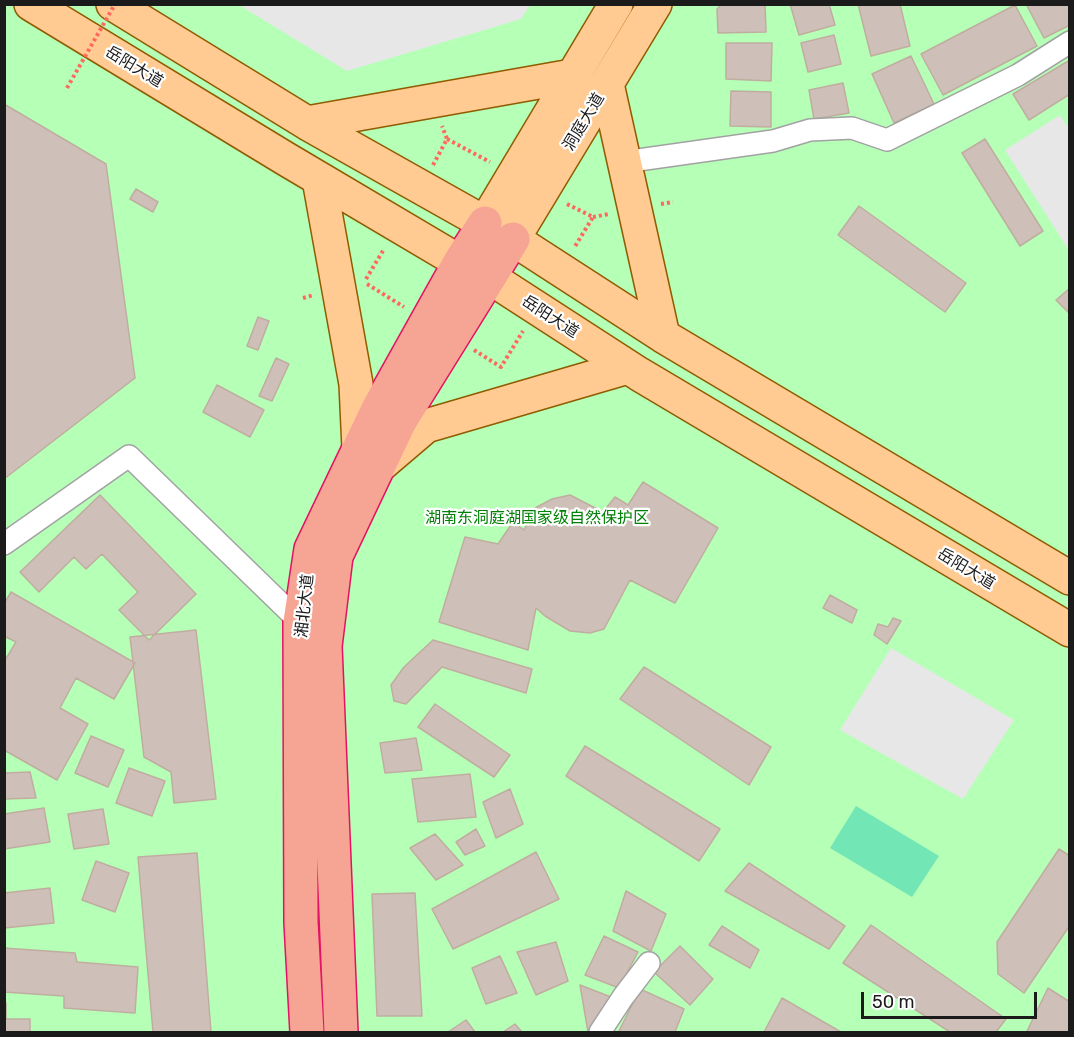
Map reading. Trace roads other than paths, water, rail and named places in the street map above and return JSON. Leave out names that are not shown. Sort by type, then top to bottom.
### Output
[{"type":"highway","name":"湘北大道","points":[[341,1032],[325,646],[336,556],[369,457],[378,409],[460,262],[485,223]]},
{"type":"highway","name":"湘北大道","points":[[307,1032],[301,922],[300,622],[311,549],[369,457],[400,421],[513,239]]},
{"type":"main road","name":"岳阳大道","points":[[31,4],[319,178],[489,277],[628,367],[1070,630]]},
{"type":"main road","points":[[114,4],[307,123],[513,239],[663,336],[1070,578]]},
{"type":"main road","name":"洞庭大道","points":[[485,223],[616,4]]},
{"type":"main road","name":"洞庭大道","points":[[513,239],[656,4]]},
{"type":"main road","points":[[307,123],[572,76]]},
{"type":"main road","points":[[607,84],[663,336]]},
{"type":"main road","points":[[319,178],[369,457],[426,426],[628,367]]},
{"type":"street","points":[[624,162],[773,141],[810,130],[852,128],[887,140],[1018,75],[1070,42]]},
{"type":"street","points":[[4,544],[129,456],[300,622]]},
{"type":"street","points":[[600,1032],[649,963]]},
{"type":"park label","name":"湖南东洞庭湖国家级自然保护区","points":[[537,518]]}]
